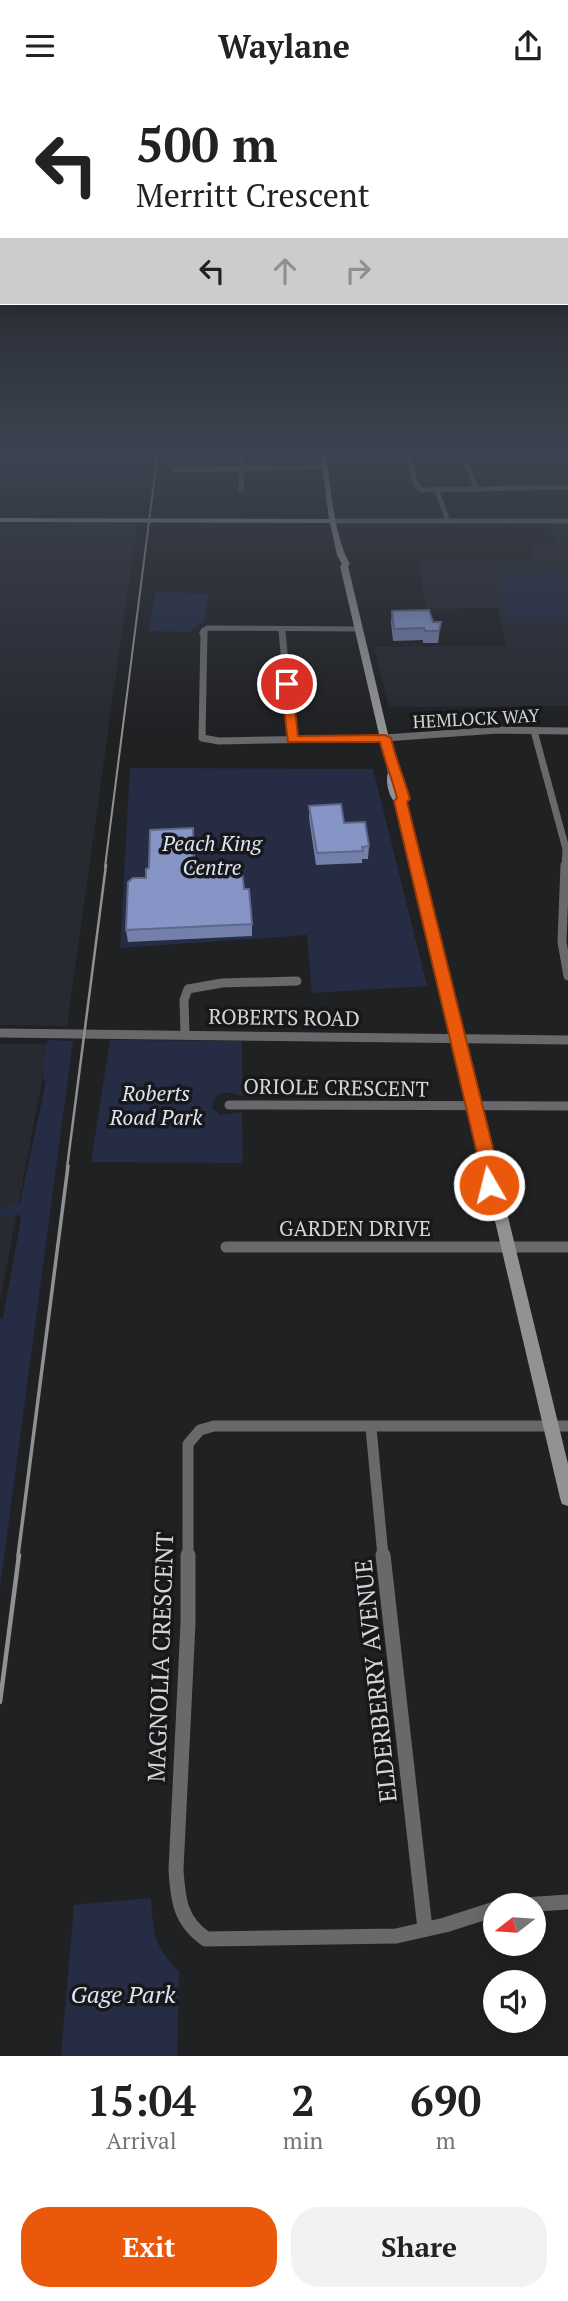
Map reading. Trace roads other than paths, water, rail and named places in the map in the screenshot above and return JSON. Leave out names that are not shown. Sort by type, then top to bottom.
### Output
[{"type":"main road","points":[[338,543],[341,564],[345,566],[393,773],[391,776],[396,799],[400,801],[488,1164],[485,1168],[489,1185],[494,1187],[508,1247],[560,1426],[568,1498]]},
{"type":"street","name":"HEMLOCK WAY","points":[[282,629],[216,626],[202,633],[202,738],[208,741],[385,738],[568,731]]},
{"type":"street","points":[[292,739],[282,629],[359,629]]},
{"type":"street","points":[[534,731],[561,811],[567,859],[562,942],[568,976]]},
{"type":"street","points":[[185,1033],[184,1000],[188,989],[222,983],[297,981]]},
{"type":"street","name":"ROBERTS ROAD","points":[[0,1033],[185,1033],[568,1040]]},
{"type":"street","name":"ORIOLE CRESCENT","points":[[229,1105],[568,1106]]},
{"type":"street","name":"GARDEN DRIVE","points":[[226,1247],[568,1247]]},
{"type":"street","name":"MAGNOLIA CRESCENT","points":[[483,1912],[396,1936],[206,1940],[190,1930],[180,1909],[176,1870],[188,1623],[188,1444],[200,1430],[214,1426],[560,1426]]},
{"type":"street","name":"ELDERBERRY AVENUE","points":[[371,1428],[425,1929]]},
{"type":"street","points":[[546,1903],[568,1902]]},
{"type":"railway","points":[[105,867],[146,543]]},
{"type":"railway","points":[[67,1168],[106,865]]},
{"type":"railway","points":[[18,1556],[68,1166]]},
{"type":"railway","points":[[0,1702],[19,1555]]},
{"type":"park label","name":"Peach King Centre","points":[[212,855]]},
{"type":"park label","name":"Roberts Road Park","points":[[156,1105]]},
{"type":"park label","name":"Gage Park","points":[[123,1994]]}]
